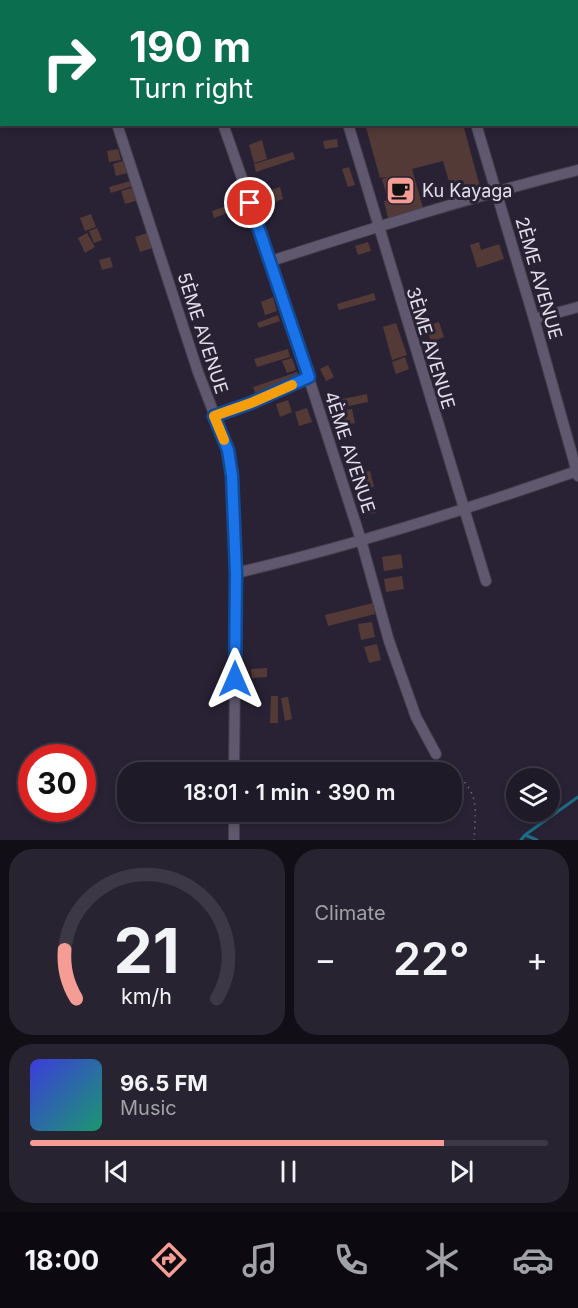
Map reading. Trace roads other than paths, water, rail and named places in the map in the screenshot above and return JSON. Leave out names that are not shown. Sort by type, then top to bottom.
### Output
[{"type":"street","name":"5ÈME AVENUE","points":[[118,126],[214,416],[228,450],[232,476],[236,573],[234,762]]},
{"type":"street","name":"4ÈME AVENUE","points":[[224,126],[309,377],[361,540],[393,652],[416,717],[436,754]]},
{"type":"street","name":"3ÈME AVENUE","points":[[349,126],[486,581]]},
{"type":"street","name":"2ÈME AVENUE","points":[[477,126],[577,473]]},
{"type":"street","points":[[271,261],[497,190],[578,170]]},
{"type":"street","points":[[534,319],[578,307]]},
{"type":"street","points":[[214,416],[251,403],[309,377]]},
{"type":"street","points":[[236,573],[306,556],[464,510],[577,473]]},
{"type":"street","points":[[234,822],[234,840]]},
{"type":"waterway","points":[[521,840],[578,797]]},
{"type":"waterway","points":[[525,835],[537,840]]},
{"type":"place","name":"Ku Kayaga","points":[[401,190]]}]
